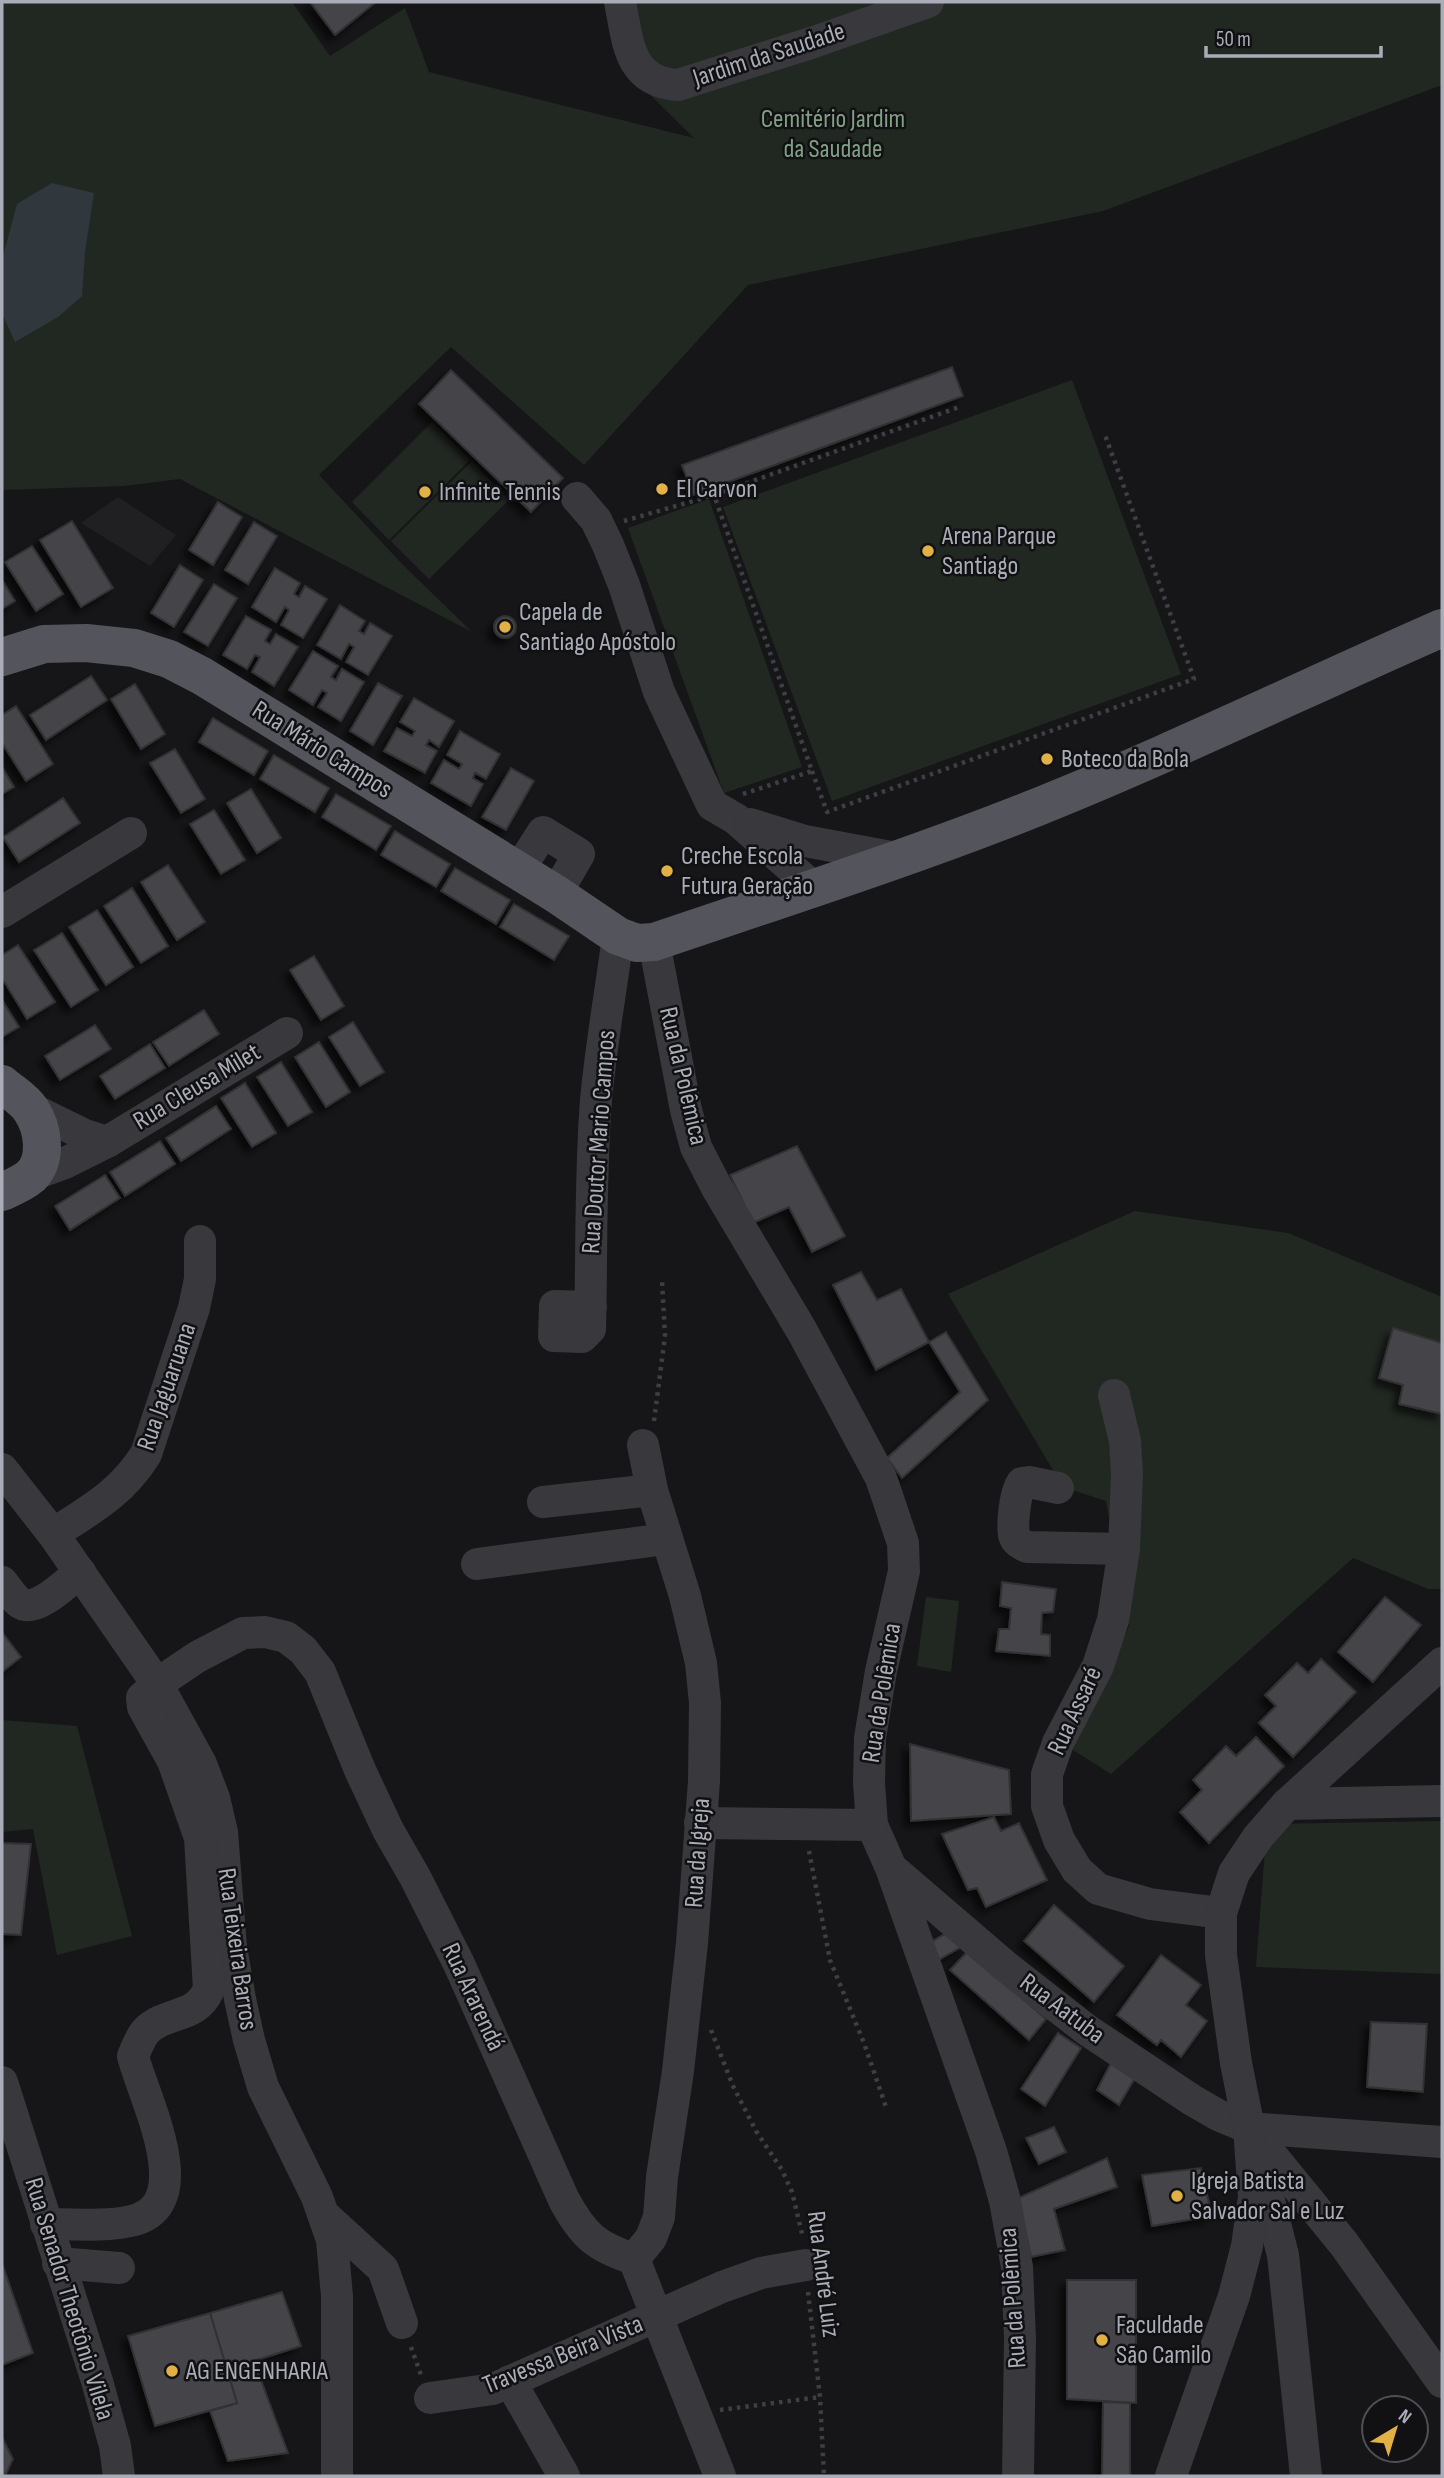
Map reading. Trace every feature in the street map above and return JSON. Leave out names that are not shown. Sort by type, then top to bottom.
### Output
[{"type":"main road","points":[[636,939],[814,888],[902,859],[1025,812],[1147,761],[1442,628]]},
{"type":"main road","name":"Rua Mário Campos","points":[[2,657],[44,644],[86,643],[134,648],[169,659],[202,676],[556,894],[636,939]]},
{"type":"main road","points":[[16,1096],[38,1123],[42,1142],[41,1157],[17,1184]]},
{"type":"street","name":"Jardim da Saudade","points":[[620,2],[631,53],[638,67],[650,78],[663,84],[678,85],[928,2]]},
{"type":"street","points":[[578,498],[596,520],[608,545],[659,692],[712,805],[736,807],[805,841],[902,859]]},
{"type":"street","points":[[736,807],[814,888]]},
{"type":"street","points":[[2,912],[131,833]]},
{"type":"street","name":"Rua Doutor Mario Campos","points":[[591,1307],[596,1100],[636,939]]},
{"type":"street","name":"Rua da Polêmica","points":[[636,939],[696,1147],[717,1188],[802,1331],[881,1478],[903,1543],[904,1571],[881,1671],[870,1738],[872,1825],[891,1868],[991,2151],[1005,2202],[1017,2267],[1020,2338],[1018,2476]]},
{"type":"street","name":"Rua Cleusa Milet","points":[[17,1184],[107,1142],[287,1033]]},
{"type":"street","name":"Rua Cleusa Milet","points":[[16,1096],[85,1135],[107,1142]]},
{"type":"street","name":"Rua Jaguaruana","points":[[53,1534],[110,1497],[132,1476],[146,1454],[194,1308],[200,1279],[200,1241]]},
{"type":"street","name":"Rua Assaré","points":[[1114,1395],[1125,1441],[1126,1497],[1124,1549],[1113,1620],[1098,1666],[1058,1743],[1047,1774],[1047,1807],[1059,1840],[1077,1870],[1098,1889],[1150,1904],[1221,1913]]},
{"type":"street","name":"Rua da Igreja","points":[[634,2259],[651,2238],[659,2217],[689,1974],[704,1781],[705,1703],[701,1662],[685,1596],[652,1490],[643,1445]]},
{"type":"street","name":"Rua Teixeira Barros","points":[[2,1469],[80,1572],[149,1691],[201,1763],[214,1798],[222,1832],[231,1947],[240,1999],[263,2087],[325,2216],[332,2240],[337,2296],[337,2476]]},
{"type":"street","points":[[1058,1488],[1022,1483],[1017,1490],[1014,1536],[1018,1543],[1027,1546],[1124,1549]]},
{"type":"street","points":[[543,1502],[652,1490]]},
{"type":"street","points":[[477,1564],[666,1539]]},
{"type":"street","points":[[2,1582],[18,1602],[27,1607],[37,1605],[80,1572]]},
{"type":"street","name":"Rua Ararendá","points":[[149,1691],[219,1643],[243,1633],[265,1632],[286,1637],[303,1650],[320,1672],[388,1830],[459,1964],[564,2200],[578,2225],[593,2241],[613,2253],[634,2259]]},
{"type":"street","points":[[1306,2476],[1283,2255],[1271,2201],[1249,2128],[1236,2063],[1221,1955],[1221,1913],[1234,1873],[1258,1837],[1287,1804],[1442,1663]]},
{"type":"street","points":[[46,2224],[134,2221],[152,2211],[163,2194],[166,2171],[163,2150],[133,2056],[139,2041],[148,2030],[163,2020],[192,2010],[204,2001],[209,1989],[200,1838],[173,1761],[143,1707],[149,1691]]},
{"type":"street","points":[[1287,1804],[1442,1801]]},
{"type":"street","points":[[700,1823],[872,1825]]},
{"type":"street","name":"Rua Aatuba","points":[[891,1868],[1005,1966],[1087,2030],[1192,2100],[1249,2128]]},
{"type":"street","name":"Rua Senador Theotônio Vilela","points":[[2,2082],[97,2381],[115,2446],[119,2476]]},
{"type":"street","points":[[1249,2128],[1442,2142]]},
{"type":"street","points":[[1249,2128],[1344,2244],[1442,2382]]},
{"type":"street","points":[[1171,2476],[1234,2296],[1247,2246],[1254,2197],[1249,2128]]},
{"type":"street","points":[[325,2216],[383,2269],[402,2323]]},
{"type":"street","points":[[634,2259],[720,2476]]},
{"type":"street","points":[[58,2263],[119,2268]]},
{"type":"street","name":"Travessa Beira Vista","points":[[430,2398],[493,2389],[656,2316],[761,2273],[806,2265]]},
{"type":"street","points":[[510,2381],[564,2476]]},
{"type":"path","points":[[627,534],[622,522],[714,495],[959,407]]},
{"type":"path","points":[[714,495],[827,812],[1194,679],[1105,435]]},
{"type":"path","points":[[736,807],[812,771]]},
{"type":"path","points":[[643,1445],[655,1418],[665,1336],[662,1280]]},
{"type":"path","points":[[801,1824],[810,1855],[830,1960],[864,2043],[886,2107]]},
{"type":"path","name":"Rua André Luiz","points":[[709,2024],[733,2086],[792,2192],[806,2249],[808,2309],[820,2397],[824,2476]]},
{"type":"path","points":[[402,2323],[430,2398]]},
{"type":"path","points":[[695,2414],[820,2397]]},
{"type":"shaded area","points":[[52,183],[94,193],[85,252],[82,296],[58,317],[15,342],[2,313],[2,260],[17,204]]},
{"type":"shaded area","points":[[118,497],[176,535],[150,566],[81,523]]},
{"type":"green space","name":"Cemitério Jardim da Saudade","points":[[2,2],[292,2],[330,56],[405,8],[429,72],[694,138],[629,74],[608,2],[1442,2],[1442,85],[1103,211],[748,285],[584,465],[451,347],[319,475],[403,565],[472,632],[180,479],[123,486],[2,490]]},
{"type":"green space","points":[[1072,380],[1181,674],[832,801],[723,507]]},
{"type":"green space","points":[[432,422],[470,460],[389,540],[352,502]]},
{"type":"green space","points":[[472,461],[509,500],[429,579],[391,541]]},
{"type":"green space","points":[[709,499],[802,767],[724,793],[628,528]]},
{"type":"green space","points":[[1135,1211],[1288,1233],[1442,1297],[1442,1589],[1428,1589],[1353,1558],[1111,1774],[1073,1750],[1129,1626],[1106,1501],[1063,1487],[948,1294]]},
{"type":"green space","points":[[926,1597],[959,1601],[951,1672],[917,1666]]},
{"type":"green space","points":[[2,1720],[77,1726],[132,1936],[57,1955],[33,1829],[2,1832]]},
{"type":"green space","points":[[1442,1821],[1442,1974],[1256,1967],[1267,1824]]},
{"type":"building","points":[[310,2],[376,2],[335,35]]},
{"type":"building","points":[[952,367],[963,396],[693,495],[682,465]]},
{"type":"building","points":[[451,370],[563,478],[531,512],[419,404]]},
{"type":"building","points":[[218,502],[242,517],[213,565],[189,550]]},
{"type":"building","points":[[72,521],[113,588],[81,607],[40,540]]},
{"type":"building","points":[[254,522],[277,536],[248,584],[225,570]]},
{"type":"building","points":[[32,546],[63,594],[36,611],[5,562]]},
{"type":"building","points":[[180,565],[203,580],[174,627],[151,613]]},
{"type":"building","points":[[275,568],[300,583],[294,594],[299,597],[305,586],[327,599],[303,638],[281,625],[289,610],[285,607],[276,622],[252,607]]},
{"type":"building","points":[[2,580],[15,601],[2,609]]},
{"type":"building","points":[[214,584],[237,598],[208,646],[184,632]]},
{"type":"building","points":[[340,605],[365,621],[359,631],[364,634],[370,623],[392,636],[368,675],[346,662],[354,647],[349,644],[341,659],[317,645]]},
{"type":"building","points":[[246,616],[271,630],[265,641],[270,644],[276,634],[298,647],[274,686],[252,672],[260,657],[255,655],[247,669],[223,655]]},
{"type":"building","name":"Capela de Santiago Apóstolo","points":[[501,616],[509,616],[516,623],[516,631],[509,638],[501,638],[494,631],[494,623]]},
{"type":"building","points":[[313,651],[338,666],[331,677],[336,680],[342,669],[364,682],[341,721],[318,707],[327,693],[322,690],[313,705],[289,690]]},
{"type":"building","points":[[91,676],[107,700],[46,740],[30,715]]},
{"type":"building","points":[[378,683],[402,696],[373,745],[350,731]]},
{"type":"building","points":[[135,684],[165,734],[141,749],[111,699]]},
{"type":"building","points":[[414,698],[454,721],[439,747],[429,740],[426,745],[437,751],[425,773],[384,751],[397,728],[412,736],[415,731],[400,722]]},
{"type":"building","points":[[16,706],[53,764],[26,781],[2,743],[2,715]]},
{"type":"building","points":[[213,718],[268,751],[254,775],[199,742]]},
{"type":"building","points":[[460,731],[500,754],[486,779],[475,773],[473,778],[483,784],[471,806],[431,783],[444,760],[459,769],[462,764],[447,755]]},
{"type":"building","points":[[175,749],[205,799],[181,813],[150,763]]},
{"type":"building","points":[[274,755],[329,788],[315,812],[260,779]]},
{"type":"building","points":[[2,767],[14,787],[2,794]]},
{"type":"building","points":[[511,768],[534,781],[506,830],[482,817]]},
{"type":"building","points":[[251,789],[281,838],[257,853],[227,803]]},
{"type":"building","points":[[336,794],[391,826],[376,850],[322,817]]},
{"type":"building","points":[[63,798],[80,823],[19,862],[3,837]]},
{"type":"building","points":[[214,810],[245,860],[221,874],[190,824]]},
{"type":"building","points":[[395,831],[450,864],[436,887],[381,855]]},
{"type":"building","points":[[168,865],[205,922],[177,940],[141,882]]},
{"type":"building","points":[[455,868],[510,900],[496,924],[441,891]]},
{"type":"building","points":[[132,888],[168,946],[141,963],[104,906]]},
{"type":"building","points":[[514,904],[569,936],[554,960],[500,927]]},
{"type":"building","points":[[97,910],[133,967],[106,985],[69,927]]},
{"type":"building","points":[[62,933],[98,990],[71,1007],[34,950]]},
{"type":"building","points":[[18,945],[55,1002],[27,1019],[2,978],[2,955]]},
{"type":"building","points":[[314,956],[344,1006],[321,1020],[290,970]]},
{"type":"building","points":[[2,1000],[19,1027],[2,1037]]},
{"type":"building","points":[[204,1010],[219,1034],[169,1066],[153,1042]]},
{"type":"building","points":[[353,1022],[384,1072],[360,1086],[329,1037]]},
{"type":"building","points":[[95,1025],[111,1049],[60,1080],[45,1056]]},
{"type":"building","points":[[319,1042],[350,1092],[326,1107],[295,1057]]},
{"type":"building","points":[[150,1044],[165,1068],[115,1099],[100,1076]]},
{"type":"building","points":[[281,1062],[312,1112],[288,1126],[257,1077]]},
{"type":"building","points":[[245,1083],[276,1133],[252,1147],[221,1098]]},
{"type":"building","points":[[216,1106],[231,1129],[181,1161],[166,1138]]},
{"type":"building","points":[[160,1141],[175,1164],[125,1196],[110,1172]]},
{"type":"building","points":[[797,1146],[845,1236],[812,1252],[789,1207],[753,1223],[730,1175]]},
{"type":"building","points":[[105,1175],[120,1198],[70,1230],[55,1206]]},
{"type":"building","points":[[861,1272],[877,1300],[901,1289],[929,1342],[876,1370],[833,1285]]},
{"type":"building","points":[[1393,1328],[1442,1343],[1442,1414],[1399,1404],[1403,1385],[1379,1378]]},
{"type":"building","points":[[946,1332],[988,1400],[902,1478],[887,1458],[960,1392],[929,1342]]},
{"type":"building","points":[[1002,1582],[1056,1589],[1053,1612],[1042,1613],[1041,1634],[1050,1635],[1050,1656],[996,1651],[999,1629],[1009,1629],[1011,1608],[1000,1606]]},
{"type":"building","points":[[1385,1597],[1421,1625],[1373,1682],[1338,1652]]},
{"type":"building","points":[[2,1632],[21,1657],[2,1672]]},
{"type":"building","points":[[1321,1659],[1356,1692],[1293,1757],[1259,1723],[1276,1706],[1265,1695],[1297,1663],[1308,1673]]},
{"type":"building","points":[[1256,1737],[1284,1766],[1209,1843],[1180,1812],[1202,1790],[1193,1780],[1226,1746],[1236,1756]]},
{"type":"building","points":[[910,1744],[1009,1770],[1011,1814],[911,1821]]},
{"type":"building","points":[[994,1817],[1001,1831],[1019,1823],[1047,1880],[986,1907],[977,1888],[968,1890],[942,1834]]},
{"type":"building","points":[[2,1843],[31,1844],[21,1935],[2,1934]]},
{"type":"building","points":[[1054,1905],[1124,1966],[1094,2002],[1024,1941]]},
{"type":"building","points":[[948,1932],[963,1946],[933,1963],[926,1945]]},
{"type":"building","points":[[968,1951],[1046,2019],[1029,2040],[950,1970]]},
{"type":"building","points":[[1161,1955],[1201,1985],[1186,2005],[1207,2021],[1181,2057],[1161,2040],[1157,2045],[1117,2015]]},
{"type":"building","points":[[1371,2022],[1427,2024],[1423,2092],[1367,2087]]},
{"type":"building","points":[[1058,2033],[1081,2048],[1045,2106],[1021,2089]]},
{"type":"building","points":[[1111,2063],[1135,2078],[1119,2105],[1097,2090]]},
{"type":"building","points":[[1054,2127],[1066,2152],[1039,2164],[1026,2138]]},
{"type":"building","points":[[1107,2158],[1117,2187],[1054,2209],[1065,2250],[1031,2257],[1018,2198]]},
{"type":"building","name":"Igreja Batista Salvador Sal e Luz","points":[[1201,2168],[1212,2216],[1152,2226],[1142,2175]]},
{"type":"building","points":[[2,2263],[33,2353],[2,2365]]},
{"type":"building","name":"Faculdade São Camilo","points":[[1067,2280],[1136,2280],[1136,2403],[1067,2399]]},
{"type":"building","points":[[282,2292],[301,2346],[254,2361],[288,2453],[228,2461],[210,2411],[237,2403],[210,2313]]},
{"type":"building","points":[[210,2313],[237,2403],[155,2426],[128,2336]]},
{"type":"building","name":"Faculdade São Camilo","points":[[1103,2402],[1130,2403],[1130,2476],[1102,2476]]},
{"type":"building","points":[[2,2437],[13,2459],[5,2476],[2,2476]]},
{"type":"place","name":"El Carvon","points":[[662,489]]},
{"type":"place","name":"Infinite Tennis","points":[[425,492]]},
{"type":"place","name":"Arena Parque Santiago","points":[[928,551]]},
{"type":"place","name":"Capela de Santiago Apóstolo","points":[[505,627]]},
{"type":"place","name":"Boteco da Bola","points":[[1047,759]]},
{"type":"place","name":"Creche Escola Futura Geração","points":[[667,871]]},
{"type":"place","name":"Igreja Batista Salvador Sal e Luz","points":[[1177,2196]]},
{"type":"place","name":"Faculdade São Camilo","points":[[1102,2340]]},
{"type":"place","name":"AG ENGENHARIA","points":[[172,2371]]}]
